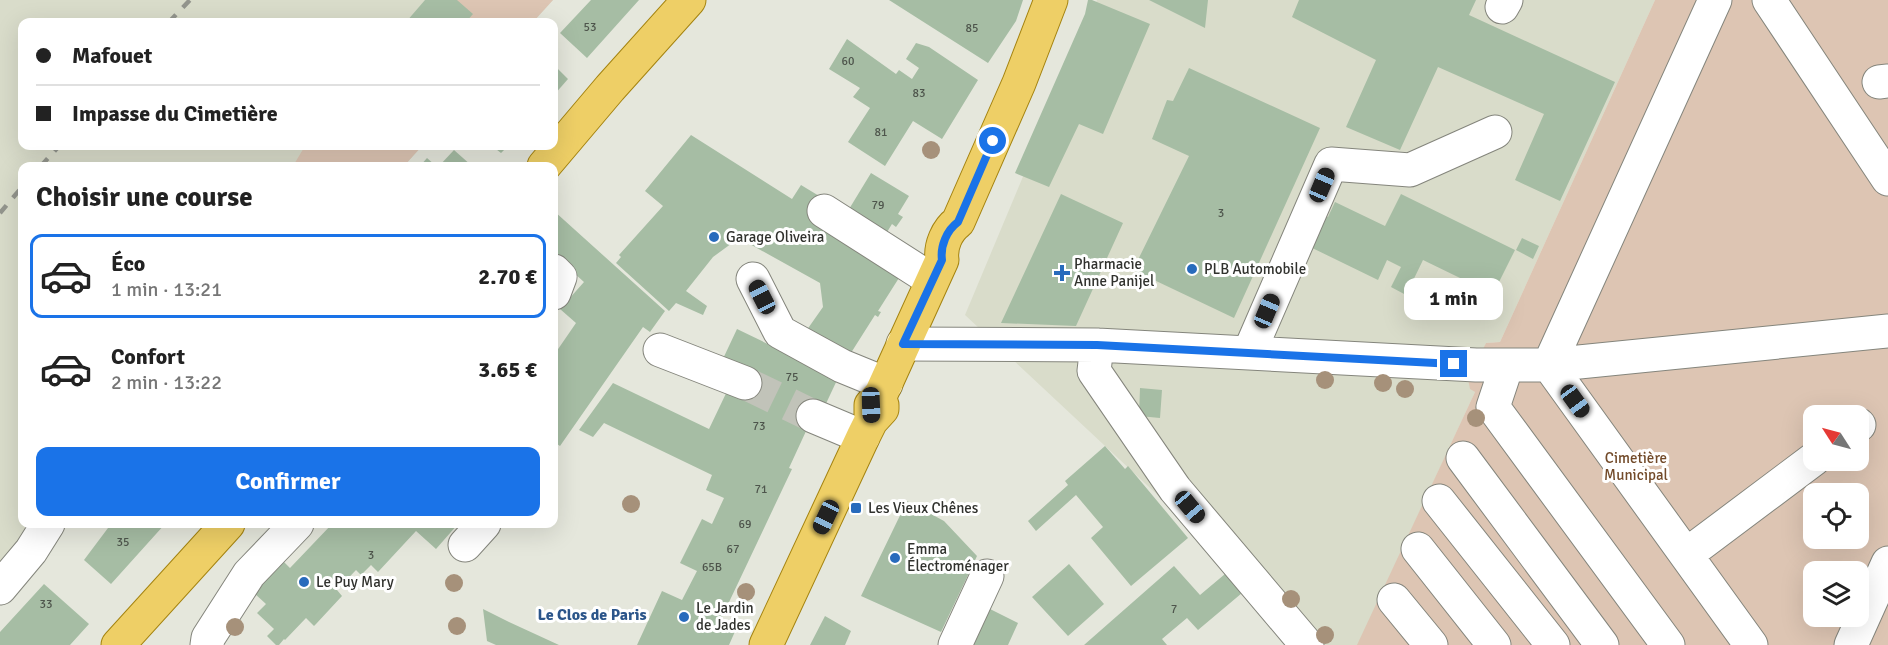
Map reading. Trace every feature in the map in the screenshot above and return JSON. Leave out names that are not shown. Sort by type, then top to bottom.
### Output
[{"type":"main road","points":[[558,149],[689,0]]},
{"type":"main road","points":[[766,645],[937,270],[955,253],[964,230],[958,222],[1019,82],[1051,0]]},
{"type":"main road","points":[[547,162],[558,150]]},
{"type":"main road","points":[[118,645],[224,528]]},
{"type":"street","points":[[1549,365],[1715,0]]},
{"type":"street","points":[[1769,0],[1888,179]]},
{"type":"street","points":[[1249,353],[1331,164],[1410,170],[1495,132]]},
{"type":"street","points":[[824,212],[937,270]]},
{"type":"street","points":[[753,279],[780,332],[842,366],[875,409]]},
{"type":"street","points":[[903,344],[1097,345],[1492,365],[1549,365],[1888,331]]},
{"type":"street","points":[[1097,345],[1094,371],[1175,489],[1306,645]]},
{"type":"street","points":[[660,351],[745,383]]},
{"type":"street","points":[[1492,365],[1493,407],[1668,645]]},
{"type":"street","points":[[1549,365],[1750,645]]},
{"type":"street","points":[[813,416],[875,409]]},
{"type":"street","points":[[1463,458],[1587,639],[1631,595]]},
{"type":"street","points":[[1686,555],[1803,467]]},
{"type":"street","points":[[1439,501],[1553,645]]},
{"type":"street","points":[[0,588],[45,528]]},
{"type":"street","points":[[207,645],[208,638],[249,574],[293,528]]},
{"type":"street","points":[[1418,549],[1494,645]]},
{"type":"street","points":[[1851,645],[1888,563]]},
{"type":"street","points":[[955,645],[987,576]]},
{"type":"street","points":[[1394,600],[1431,645]]},
{"type":"shaded area","points":[[0,0],[553,0],[537,18],[18,18],[18,150],[418,150],[408,162],[18,162],[18,528],[31,528],[0,566]]},
{"type":"shaded area","points":[[1097,0],[1655,0],[1500,342],[1486,343],[1470,388],[1475,392],[1358,645],[1318,645],[965,315]]},
{"type":"green space","points":[[440,0],[553,0],[537,18],[411,18]]},
{"type":"green space","name":"Cimetière Municipal","points":[[1655,0],[1888,0],[1888,645],[1357,645],[1475,392],[1470,389],[1468,379],[1486,343],[1500,342]]},
{"type":"green space","points":[[303,150],[418,150],[408,162],[295,162]]},
{"type":"building","points":[[425,0],[457,0],[473,14],[470,18],[409,18]]},
{"type":"building","points":[[591,0],[639,0],[587,58],[560,33]]},
{"type":"building","points":[[889,0],[1023,0],[1016,21],[988,63]]},
{"type":"building","points":[[1088,0],[1150,24],[1103,134],[1079,124],[1049,187],[1015,173],[1085,14]]},
{"type":"building","points":[[1149,0],[1208,0],[1205,28]]},
{"type":"building","points":[[1299,0],[1476,0],[1469,15],[1615,82],[1560,201],[1515,180],[1544,114],[1438,67],[1400,150],[1346,127],[1376,60],[1292,17]]},
{"type":"building","points":[[847,39],[896,74],[899,70],[912,79],[919,68],[906,59],[916,43],[929,47],[978,80],[942,139],[913,121],[885,166],[848,142],[870,108],[853,97],[860,88],[829,69]]},
{"type":"building","points":[[1189,68],[1320,128],[1234,318],[1133,270],[1189,156],[1152,139],[1167,100],[1173,101]]},
{"type":"building","points":[[558,69],[568,79],[558,90]]},
{"type":"building","points":[[691,135],[792,199],[801,185],[829,202],[904,270],[878,311],[881,312],[878,317],[875,315],[849,356],[804,334],[823,307],[820,283],[739,238],[713,257],[686,291],[707,306],[703,315],[676,303],[669,311],[616,263],[621,257],[619,255],[663,206],[645,191]]},
{"type":"building","points":[[454,150],[468,162],[443,162]]},
{"type":"building","points":[[871,173],[909,196],[898,214],[903,217],[896,227],[892,224],[881,242],[843,219]]},
{"type":"building","name":"Pharmacie Anne Panijel","points":[[1061,194],[1123,223],[1076,326],[1001,323]]},
{"type":"building","points":[[1401,194],[1515,250],[1493,294],[1423,260],[1406,295],[1391,287],[1401,267],[1387,260],[1378,280],[1302,243],[1316,212],[1328,217],[1335,202],[1385,226]]},
{"type":"building","points":[[558,215],[665,311],[650,332],[643,327],[560,446],[558,445],[558,349],[576,323],[560,309],[584,282],[558,259]]},
{"type":"building","points":[[1522,238],[1539,246],[1533,259],[1516,250]]},
{"type":"building","points":[[737,329],[838,378],[823,410],[813,416],[789,468],[792,469],[721,619],[737,627],[729,645],[637,645],[662,591],[682,600],[697,571],[680,563],[702,519],[712,524],[724,498],[706,490],[712,475],[604,423],[593,437],[579,430],[613,383],[709,429],[730,385],[721,363]]},
{"type":"building","points":[[1140,388],[1162,390],[1160,418],[1139,416]]},
{"type":"building","points":[[1105,446],[1125,469],[1128,466],[1188,538],[1131,586],[1091,538],[1103,527],[1076,495],[1036,531],[1028,521],[1068,485],[1065,481]]},
{"type":"building","points":[[907,501],[944,521],[977,556],[941,632],[861,596]]},
{"type":"building","points":[[108,528],[161,528],[111,584],[84,560]]},
{"type":"building","name":"Le Puy Mary","points":[[328,528],[454,528],[436,549],[416,531],[378,572],[371,565],[361,575],[356,570],[337,590],[342,596],[314,626],[306,618],[285,640],[276,645],[267,636],[274,629],[257,613],[266,604],[253,592],[283,561],[290,568]]},
{"type":"building","points":[[1069,564],[1104,604],[1068,636],[1032,597]]},
{"type":"building","points":[[1174,566],[1200,595],[1225,574],[1242,593],[1198,630],[1187,618],[1162,639],[1167,645],[1084,645]]},
{"type":"building","points":[[44,584],[89,624],[70,645],[0,645],[0,632]]},
{"type":"building","points":[[988,608],[1018,623],[1008,645],[971,645]]},
{"type":"building","points":[[483,609],[559,645],[496,645],[487,641]]},
{"type":"building","points":[[825,616],[851,631],[845,645],[810,645]]},
{"type":"tunnel","points":[[745,383],[813,416]]},
{"type":"railway","points":[[173,18],[190,0]]},
{"type":"railway","points":[[45,162],[55,150]]},
{"type":"railway","points":[[0,213],[18,192]]},
{"type":"place","name":"Garage Oliveira","points":[[714,237]]},
{"type":"place","name":"PLB Automobile","points":[[1192,269]]},
{"type":"place","name":"Pharmacie Anne Panijel","points":[[1062,273]]},
{"type":"place","name":"Les Vieux Chênes","points":[[856,508]]},
{"type":"place","name":"Emma Électroménager","points":[[895,558]]},
{"type":"place","name":"Le Puy Mary","points":[[304,582]]},
{"type":"place","name":"Le Jardin de Jades","points":[[684,617]]},
{"type":"district","name":"Le Clos de Paris","points":[[592,614]]},
{"type":"route","points":[[993,141],[958,222],[951,226],[941,250],[942,260],[903,344],[1097,345],[1454,364]]}]
